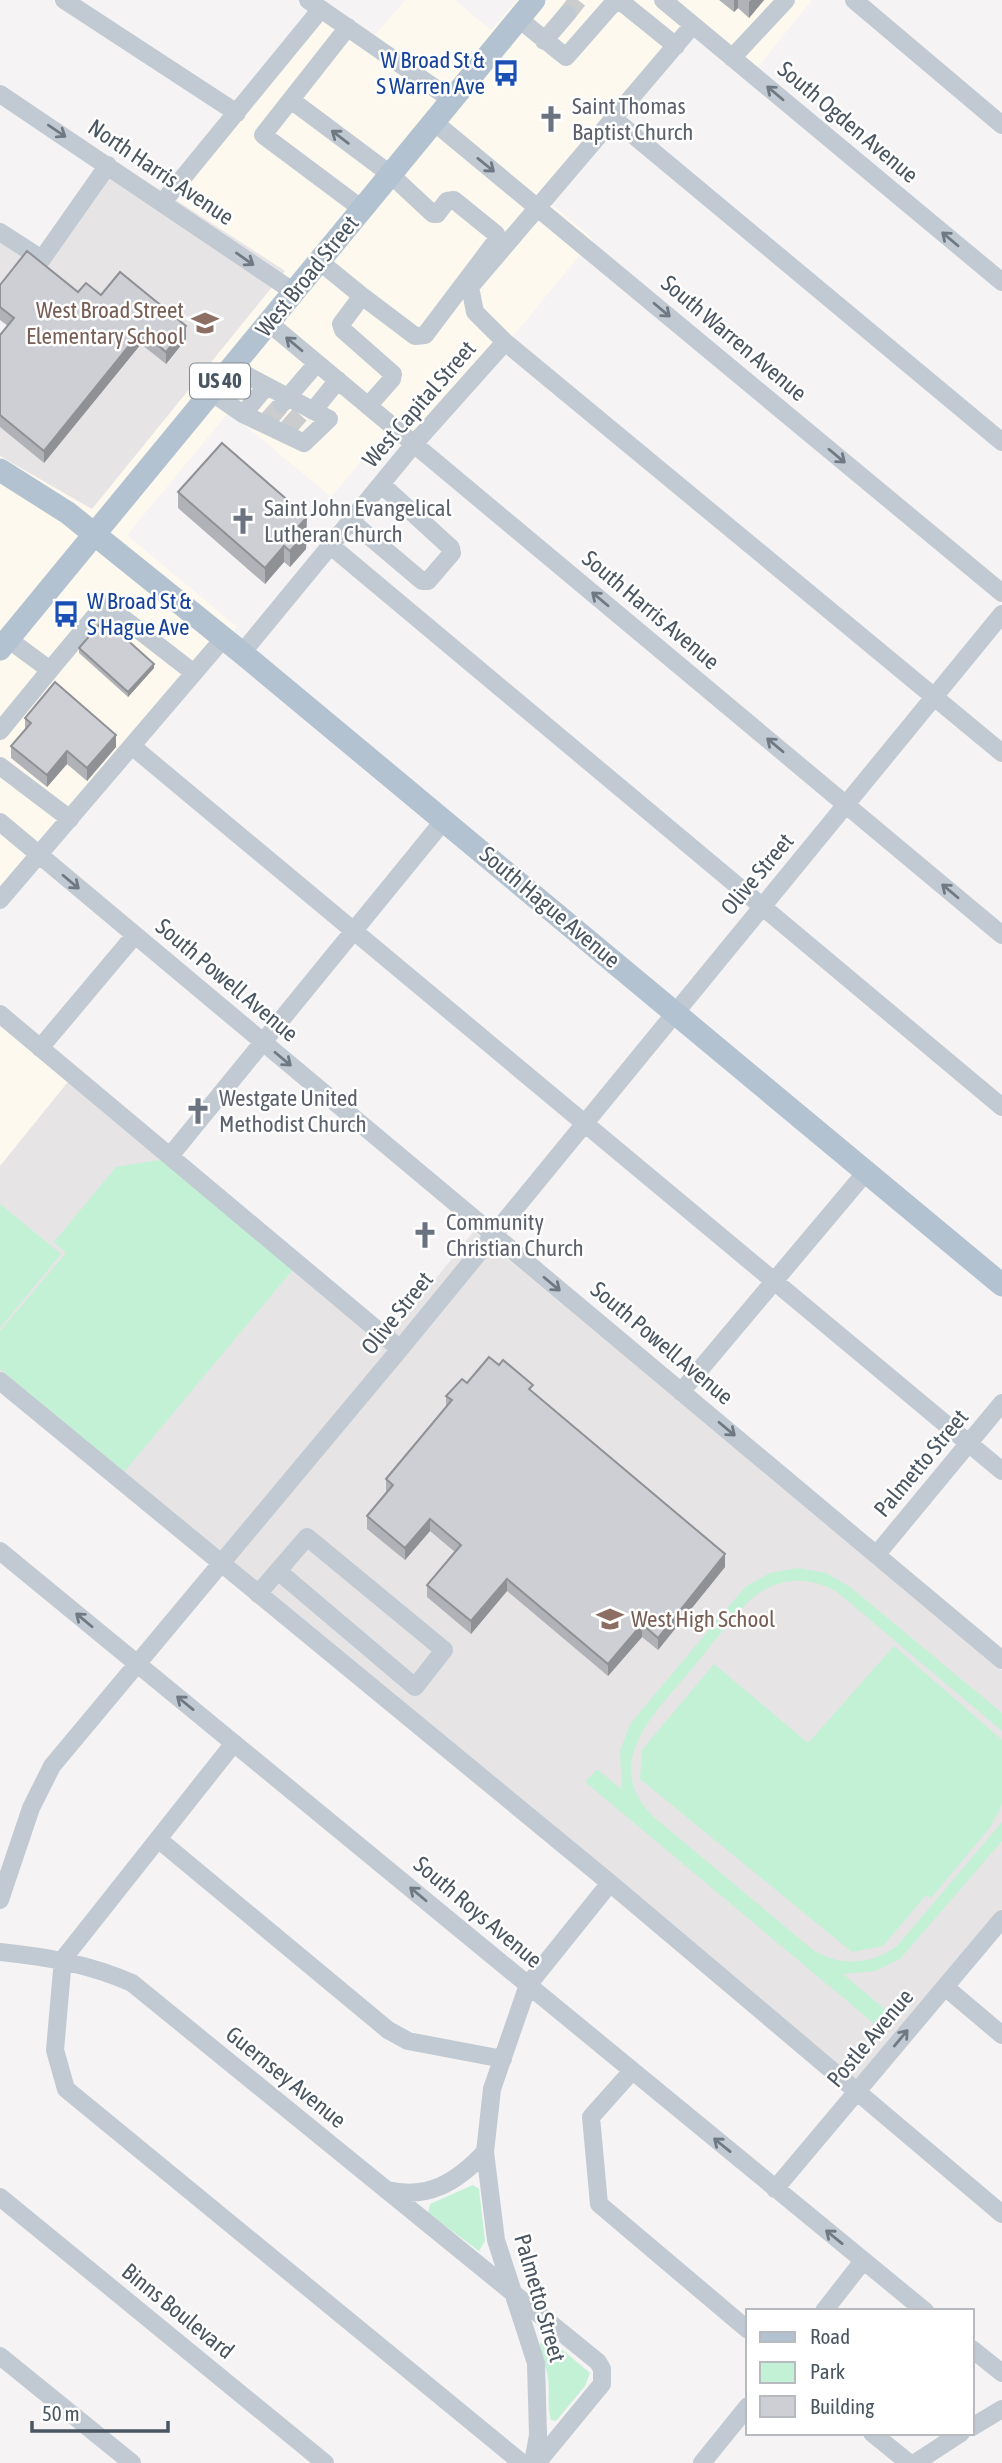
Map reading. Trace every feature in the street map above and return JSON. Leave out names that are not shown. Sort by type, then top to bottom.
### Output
[{"type":"main road","name":"West Broad Street","points":[[4,644],[534,0]]},
{"type":"main road","name":"South Hague Avenue","points":[[0,470],[93,534],[242,653],[1002,1285]]},
{"type":"street","points":[[64,0],[237,113]]},
{"type":"street","points":[[163,202],[320,8],[342,0]]},
{"type":"street","points":[[519,19],[566,57],[617,0],[676,46]]},
{"type":"street","name":"South Ogden Avenue","points":[[663,0],[1002,282]]},
{"type":"street","points":[[732,58],[786,0]]},
{"type":"street","points":[[853,0],[1002,125]]},
{"type":"street","points":[[320,8],[452,100]]},
{"type":"street","points":[[544,41],[567,14]]},
{"type":"street","name":"West Capital Street","points":[[242,653],[414,444],[505,342],[475,312],[470,287],[693,25]]},
{"type":"street","points":[[348,27],[264,135],[362,209]]},
{"type":"street","name":"North Harris Avenue","points":[[0,94],[294,292]]},
{"type":"street","points":[[291,100],[390,174],[433,214],[454,200],[496,234],[496,241],[425,335],[415,336],[319,261]]},
{"type":"street","points":[[614,118],[1002,442]]},
{"type":"street","name":"South Warren Avenue","points":[[433,122],[1002,593]]},
{"type":"street","points":[[0,232],[41,259],[108,165]]},
{"type":"street","points":[[362,296],[341,324],[343,330],[393,374],[393,379],[368,406]]},
{"type":"street","name":"South Harris Avenue","points":[[268,323],[1002,935]]},
{"type":"street","points":[[505,342],[1002,753]]},
{"type":"street","points":[[284,401],[317,363]]},
{"type":"street","points":[[211,392],[237,407],[243,414],[286,431],[304,443],[329,419],[284,401],[266,387],[231,368]]},
{"type":"street","points":[[307,410],[338,380]]},
{"type":"street","points":[[243,414],[266,387]]},
{"type":"street","points":[[351,521],[422,581],[428,581],[452,553],[451,548],[381,484]]},
{"type":"street","points":[[331,546],[1002,1107]]},
{"type":"street","points":[[0,731],[106,604],[194,673]]},
{"type":"street","name":"Olive Street","points":[[0,1900],[31,1808],[52,1766],[400,1349],[583,1122],[1002,614]]},
{"type":"street","points":[[2,895],[133,747],[223,639]]},
{"type":"street","points":[[4,644],[50,670]]},
{"type":"street","points":[[133,747],[1002,1471]]},
{"type":"street","points":[[0,766],[70,819]]},
{"type":"street","points":[[170,1156],[444,819]]},
{"type":"street","name":"South Powell Avenue","points":[[0,822],[1002,1660]]},
{"type":"street","points":[[40,1048],[135,935]]},
{"type":"street","points":[[0,1014],[400,1349]]},
{"type":"street","points":[[681,1392],[866,1172]]},
{"type":"street","points":[[0,1381],[610,1883],[1002,2214]]},
{"type":"street","name":"Palmetto Street","points":[[877,1554],[1002,1403]]},
{"type":"street","points":[[258,1594],[307,1537],[444,1650],[399,1708]]},
{"type":"street","name":"South Roys Avenue","points":[[0,1551],[923,2309]]},
{"type":"street","points":[[278,1571],[415,1687]]},
{"type":"street","points":[[234,1742],[63,1959],[55,2050],[66,2089],[522,2463]]},
{"type":"street","points":[[158,1839],[388,2030],[408,2041],[503,2059]]},
{"type":"street","name":"Palmetto Street","points":[[535,2463],[538,2435],[536,2362],[496,2240],[485,2152],[492,2089],[528,1986],[610,1883]]},
{"type":"street","name":"Postle Avenue","points":[[775,2189],[1002,1919]]},
{"type":"street","name":"Guernsey Avenue","points":[[0,1952],[63,1959],[99,1968],[132,1983],[513,2296],[598,2362],[602,2369],[602,2384],[535,2463]]},
{"type":"street","points":[[945,1987],[1002,2035]]},
{"type":"street","points":[[632,2071],[591,2117],[599,2204],[746,2328]]},
{"type":"street","points":[[387,2190],[407,2195],[439,2188],[456,2180],[485,2152]]},
{"type":"street","name":"Binns Boulevard","points":[[0,2197],[325,2463]]},
{"type":"street","points":[[826,2309],[863,2261]]},
{"type":"street","points":[[974,2351],[1002,2373]]},
{"type":"street","points":[[0,2356],[132,2463]]},
{"type":"street","points":[[702,2463],[746,2408]]},
{"type":"street","points":[[974,2426],[1002,2409]]},
{"type":"street","points":[[875,2435],[909,2463]]},
{"type":"street","points":[[915,2463],[958,2435]]},
{"type":"shaded area","points":[[405,0],[455,0],[491,30],[517,0],[812,0],[754,72],[698,24],[549,202],[593,239],[414,457],[385,433],[331,497],[229,412],[127,535],[237,627],[0,906],[0,456],[92,509],[285,271],[165,192],[324,4],[373,37]]},
{"type":"shaded area","name":"West Broad Street Elementary School","points":[[109,157],[285,271],[92,509],[0,456],[0,427],[44,463],[141,344],[101,308],[0,297],[0,235],[38,260]]},
{"type":"shaded area","points":[[0,1008],[76,1072],[0,1166]]},
{"type":"shaded area","name":"West High School","points":[[76,1072],[393,1332],[474,1231],[1002,1670],[1002,1909],[853,2090],[0,1385],[0,1166]]},
{"type":"green space","points":[[165,1159],[295,1267],[124,1472],[0,1369],[0,1331],[66,1253],[54,1242],[116,1167]]},
{"type":"green space","points":[[0,1204],[61,1254],[0,1328]]},
{"type":"green space","points":[[798,1568],[826,1573],[850,1587],[1002,1713],[1002,1731],[837,1592],[814,1583],[791,1581],[769,1587],[749,1601],[661,1705],[638,1741],[632,1760],[632,1779],[639,1798],[655,1818],[813,1950],[845,1961],[878,1957],[898,1945],[1002,1822],[1002,1841],[900,1959],[875,1971],[843,1974],[888,2012],[877,2026],[585,1782],[597,1769],[622,1790],[620,1751],[630,1724],[745,1587],[770,1573]]},
{"type":"green space","points":[[894,1646],[1002,1740],[1002,1804],[991,1826],[931,1898],[926,1895],[883,1946],[852,1952],[640,1779],[642,1750],[714,1664],[808,1743]]},
{"type":"green space","points":[[473,2185],[479,2189],[485,2241],[479,2251],[428,2213],[430,2204]]},
{"type":"green space","points":[[545,2339],[551,2340],[590,2373],[585,2386],[556,2421],[551,2420],[548,2379],[540,2348]]},
{"type":"building","points":[[27,251],[78,292],[86,283],[101,295],[120,272],[186,326],[166,352],[141,331],[44,451],[0,415],[0,335],[14,318],[0,307],[0,285]]},
{"type":"building","name":"Saint John Evangelical Lutheran Church","points":[[222,443],[307,517],[299,526],[306,533],[290,551],[284,546],[265,568],[178,492]]},
{"type":"building","points":[[104,619],[154,664],[128,692],[79,648]]},
{"type":"building","points":[[55,682],[116,735],[87,768],[67,751],[47,775],[11,746],[31,723],[25,718]]},
{"type":"building","points":[[489,1357],[499,1365],[503,1360],[533,1385],[529,1389],[725,1554],[658,1638],[642,1624],[608,1664],[507,1579],[471,1621],[427,1585],[461,1545],[430,1519],[405,1548],[367,1516],[393,1485],[386,1479],[452,1400],[446,1396],[462,1379],[467,1383]]},
{"type":"tunnel","points":[[567,14],[578,0]]},
{"type":"tunnel","points":[[268,420],[282,404]]},
{"type":"tunnel","points":[[288,428],[302,412]]},
{"type":"place","name":"W Broad St & S Warren Ave","points":[[506,73]]},
{"type":"place","name":"Saint Thomas Baptist Church","points":[[551,119]]},
{"type":"place","name":"West Broad Street Elementary School","points":[[205,323]]},
{"type":"place","name":"Saint John Evangelical Lutheran Church","points":[[243,521]]},
{"type":"place","name":"W Broad St & S Hague Ave","points":[[66,614]]},
{"type":"place","name":"Westgate United Methodist Church","points":[[198,1111]]},
{"type":"place","name":"Community Christian Church","points":[[425,1235]]},
{"type":"place","name":"West High School","points":[[610,1619]]}]
